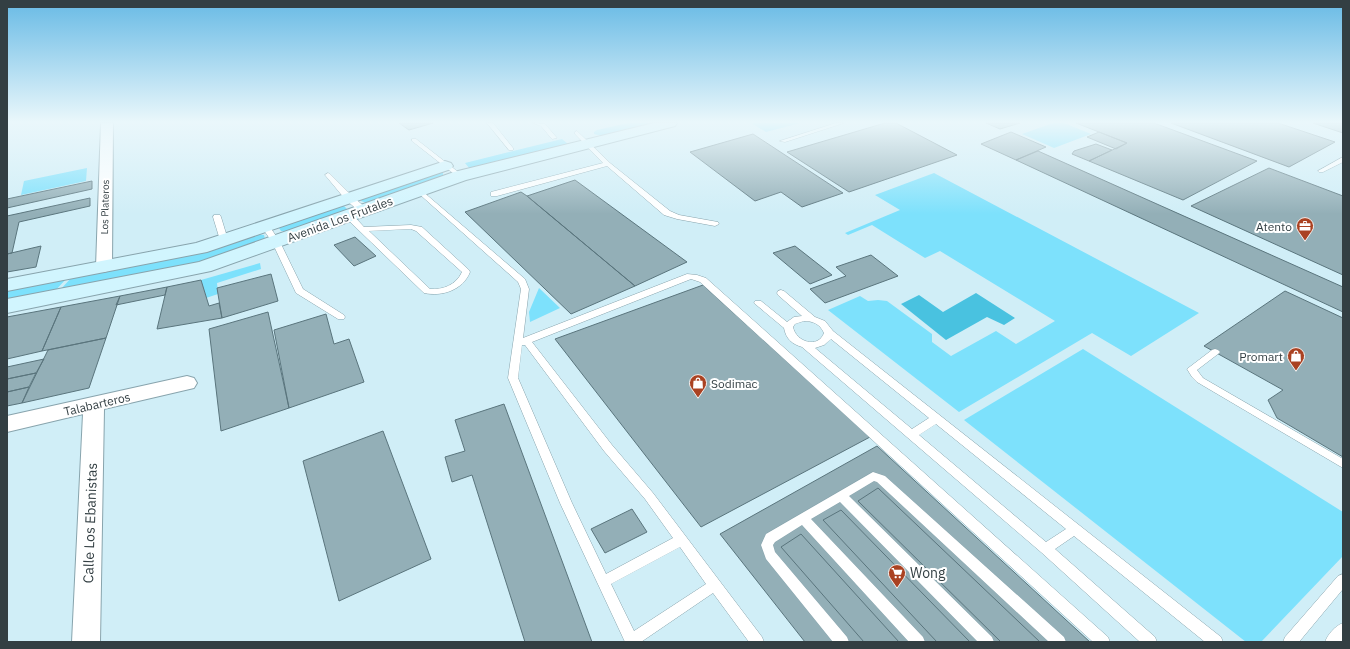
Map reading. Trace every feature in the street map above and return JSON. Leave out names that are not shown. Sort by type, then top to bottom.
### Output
[{"type":"main road","name":"Avenida Los Frutales","points":[[7,306],[204,267],[419,191],[453,171],[500,153]]},
{"type":"main road","name":"Avenida Los Frutales","points":[[7,285],[104,268],[200,248],[348,197],[522,153]]},
{"type":"street","name":"Los Plateros","points":[[104,268],[106,153]]},
{"type":"street","name":"Talabarteros","points":[[7,424],[187,383]]},
{"type":"street","name":"Calle Los Ebanistas","points":[[86,642],[94,405]]},
{"type":"lane","points":[[431,153],[453,171]]},
{"type":"lane","points":[[597,153],[666,213],[677,217],[715,224]]},
{"type":"lane","points":[[1321,171],[1343,159]]},
{"type":"lane","points":[[494,194],[608,164]]},
{"type":"lane","points":[[328,174],[348,197],[364,229],[427,291],[439,292],[459,284],[464,278],[466,272],[420,229],[364,229]]},
{"type":"lane","points":[[419,191],[522,280],[525,289],[521,342],[513,372],[514,383],[566,503],[632,641],[715,584]]},
{"type":"lane","points":[[217,217],[224,240]]},
{"type":"lane","points":[[265,226],[276,242],[299,291],[341,317]]},
{"type":"lane","points":[[521,342],[690,276],[703,280],[1103,642]]},
{"type":"lane","points":[[781,293],[812,319],[824,324],[829,333],[1216,642]]},
{"type":"lane","points":[[758,303],[788,328],[788,332],[794,340],[806,345],[911,434],[1046,549],[1150,642]]},
{"type":"lane","points":[[788,328],[790,324],[800,319],[812,319]]},
{"type":"lane","points":[[806,345],[820,344],[825,341],[829,333]]},
{"type":"lane","points":[[521,342],[649,496],[715,584],[751,640]]},
{"type":"lane","points":[[1215,352],[1192,369],[1200,380],[1343,464]]},
{"type":"lane","points":[[911,434],[936,418]]},
{"type":"lane","points":[[842,642],[770,555],[766,545],[770,538],[873,476],[881,478],[1059,642]]},
{"type":"lane","points":[[841,495],[987,642]]},
{"type":"lane","points":[[803,518],[918,642]]},
{"type":"lane","points":[[1046,549],[1075,529]]},
{"type":"lane","points":[[604,581],[682,540]]},
{"type":"lane","points":[[1290,642],[1343,580]]},
{"type":"lane","points":[[1332,642],[1343,629]]},
{"type":"shaded area","points":[[504,153],[532,153],[470,169],[465,163]]},
{"type":"shaded area","points":[[87,168],[86,181],[21,195],[24,181]]},
{"type":"shaded area","points":[[441,172],[443,173],[443,176],[367,203],[361,201],[362,198]]},
{"type":"shaded area","points":[[934,173],[1199,313],[1131,356],[1092,333],[959,412],[828,310],[860,296],[868,301],[887,301],[932,334],[932,342],[951,356],[996,331],[1016,344],[1055,321],[940,251],[925,258],[872,225],[848,235],[845,233],[900,210],[875,195]]},
{"type":"shaded area","points":[[343,205],[347,209],[346,211],[291,231],[281,231],[279,228],[281,225]]},
{"type":"shaded area","points":[[256,234],[264,235],[265,239],[209,260],[60,290],[72,277]]},
{"type":"shaded area","points":[[260,263],[261,269],[217,283],[218,294],[206,298],[201,280]]},
{"type":"shaded area","points":[[66,279],[55,291],[7,300],[7,290]]},
{"type":"shaded area","points":[[539,288],[560,308],[530,322],[529,312]]},
{"type":"shaded area","points":[[976,293],[1015,318],[1004,325],[987,317],[946,340],[901,304],[919,295],[943,312]]},
{"type":"shaded area","points":[[1083,349],[1343,512],[1343,556],[1261,642],[1246,642],[964,420]]},
{"type":"building","points":[[692,153],[782,153],[843,193],[802,207],[781,192],[755,201]]},
{"type":"building","points":[[789,153],[954,153],[957,155],[849,192]]},
{"type":"building","points":[[1001,153],[1031,153],[1016,160]]},
{"type":"building","points":[[1032,153],[1043,153],[1343,287],[1343,312],[1016,160]]},
{"type":"building","points":[[1072,153],[1105,153],[1089,161]]},
{"type":"building","points":[[1105,153],[1236,153],[1257,161],[1183,200],[1089,161]]},
{"type":"building","points":[[1252,153],[1314,153],[1289,167]]},
{"type":"building","name":"Atento","points":[[1269,168],[1343,196],[1343,275],[1191,206]]},
{"type":"building","points":[[575,180],[687,262],[635,286],[527,196]]},
{"type":"building","points":[[92,181],[92,189],[7,208],[7,199]]},
{"type":"building","points":[[521,192],[635,286],[571,314],[465,212]]},
{"type":"building","points":[[90,198],[90,206],[19,222],[12,253],[7,254],[7,216]]},
{"type":"building","points":[[355,237],[376,256],[354,266],[334,245]]},
{"type":"building","points":[[41,246],[36,267],[7,272],[7,254]]},
{"type":"building","points":[[795,246],[832,275],[810,284],[773,253]]},
{"type":"building","points":[[871,255],[898,276],[825,303],[810,289],[846,276],[836,267]]},
{"type":"building","points":[[271,274],[278,301],[222,318],[217,288]]},
{"type":"building","points":[[201,280],[209,306],[219,303],[222,318],[157,329],[167,287]]},
{"type":"building","points":[[703,285],[870,437],[701,527],[555,339]]},
{"type":"building","points":[[167,287],[165,295],[116,305],[120,296]]},
{"type":"building","name":"Promart","points":[[1285,291],[1343,318],[1343,457],[1277,418],[1268,400],[1283,390],[1204,346]]},
{"type":"building","points":[[120,296],[106,338],[42,351],[61,307]]},
{"type":"building","points":[[61,307],[42,351],[7,359],[7,317]]},
{"type":"building","points":[[268,312],[289,408],[221,431],[209,329]]},
{"type":"building","points":[[326,314],[334,344],[349,339],[364,382],[289,408],[274,330]]},
{"type":"building","points":[[106,338],[89,388],[22,403],[48,350]]},
{"type":"building","points":[[44,359],[36,373],[7,379],[7,367]]},
{"type":"building","points":[[36,373],[29,387],[7,392],[7,379]]},
{"type":"building","points":[[29,387],[22,403],[7,406],[7,392]]},
{"type":"building","points":[[504,404],[592,642],[525,642],[472,475],[452,482],[445,457],[465,451],[455,420]]},
{"type":"building","points":[[383,431],[431,559],[339,601],[303,461]]},
{"type":"building","name":"Wong","points":[[877,446],[1090,642],[805,642],[720,534]]},
{"type":"building","points":[[878,488],[1040,642],[1001,642],[858,501]]},
{"type":"building","points":[[632,509],[647,532],[605,553],[591,529]]},
{"type":"building","points":[[841,510],[970,642],[937,642],[823,520]]},
{"type":"building","points":[[801,534],[899,642],[864,642],[781,547]]},
{"type":"place","name":"Atento","points":[[1305,241]]},
{"type":"place","name":"Promart","points":[[1296,371]]},
{"type":"place","name":"Sodimac","points":[[698,398]]},
{"type":"place","name":"Wong","points":[[897,588]]}]
